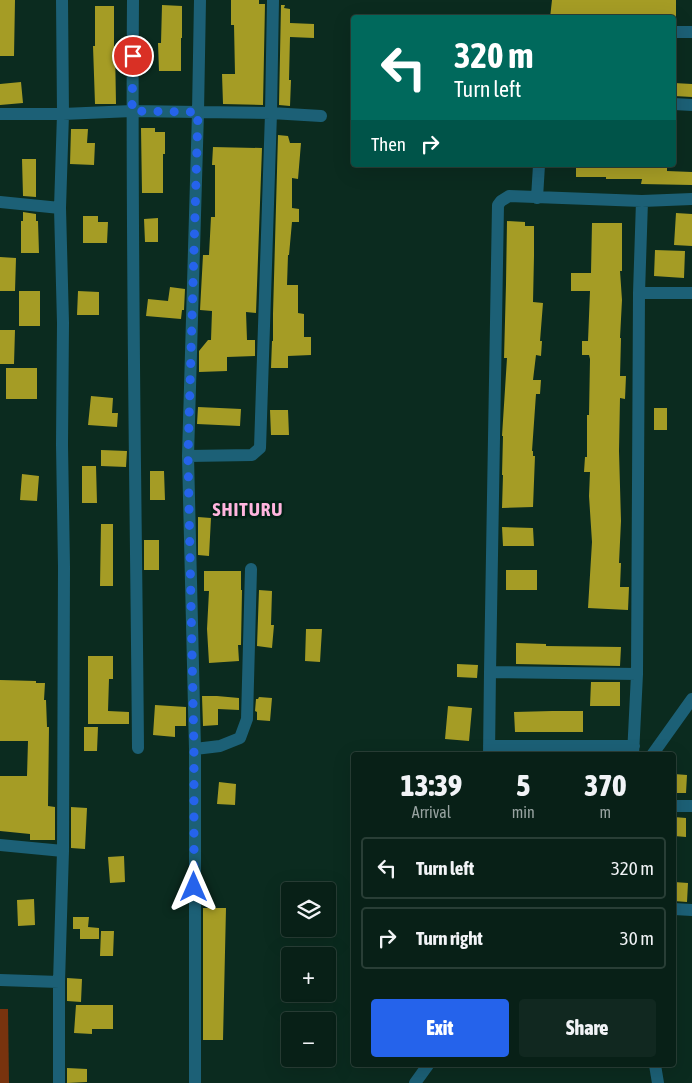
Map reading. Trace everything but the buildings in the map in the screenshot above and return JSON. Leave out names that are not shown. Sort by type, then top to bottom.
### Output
[{"type":"street","points":[[59,1083],[59,982],[63,851],[64,567],[63,322],[60,208],[63,114],[62,0]]},
{"type":"street","points":[[134,0],[132,111],[138,748]]},
{"type":"street","points":[[195,1083],[194,750],[188,456],[200,0]]},
{"type":"street","points":[[188,456],[252,455],[260,448],[273,0]]},
{"type":"street","points":[[676,32],[692,32]]},
{"type":"street","points":[[676,104],[692,104]]},
{"type":"street","points":[[0,114],[132,111],[271,113],[321,116]]},
{"type":"street","points":[[537,198],[539,167]]},
{"type":"street","points":[[642,201],[638,294],[637,674],[634,750],[489,751],[498,205],[509,196],[642,201],[692,199]]},
{"type":"street","points":[[0,202],[60,208]]},
{"type":"street","points":[[638,294],[692,292]]},
{"type":"street","points":[[194,750],[220,746],[240,738],[247,719],[251,569]]},
{"type":"street","points":[[490,672],[637,674]]},
{"type":"street","points":[[654,752],[692,699]]},
{"type":"street","points":[[676,806],[692,806]]},
{"type":"street","points":[[0,845],[63,851]]},
{"type":"street","points":[[676,909],[692,910]]},
{"type":"street","points":[[0,980],[59,982]]},
{"type":"street","points":[[415,1083],[427,1067]]},
{"type":"street","points":[[655,1067],[658,1083]]},
{"type":"shaded area","points":[[0,1009],[8,1009],[9,1083],[0,1083]]},
{"type":"district","name":"SHITURU","points":[[248,509]]},
{"type":"route","points":[[133,56],[132,111],[198,112],[188,456],[194,750],[194,887]]}]
